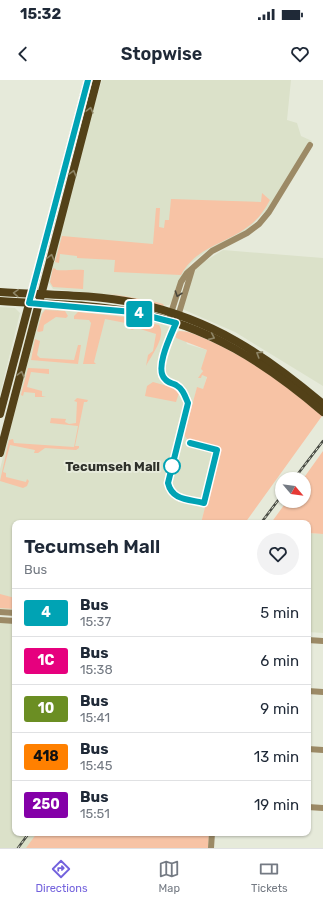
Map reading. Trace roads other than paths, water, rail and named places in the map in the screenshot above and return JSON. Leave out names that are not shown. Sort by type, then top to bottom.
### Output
[{"type":"main road","points":[[0,414],[88,80]]},
{"type":"main road","points":[[0,453],[97,80]]},
{"type":"main road","points":[[0,292],[116,301],[175,313],[235,339],[264,357],[323,404]]},
{"type":"main road","points":[[0,301],[133,312],[172,322],[231,346],[268,368],[289,383],[323,412]]},
{"type":"street","points":[[172,322],[182,282],[187,273],[212,252],[247,233],[259,224],[310,145]]},
{"type":"street","points":[[0,612],[12,613]]},
{"type":"street","points":[[0,620],[12,621]]},
{"type":"street","points":[[311,640],[323,641]]},
{"type":"street","points":[[311,691],[323,692]]},
{"type":"street","points":[[311,749],[323,750]]},
{"type":"street","points":[[311,806],[323,808]]},
{"type":"street","points":[[211,848],[212,836]]},
{"type":"railway","points":[[299,472],[323,441]]},
{"type":"railway","points":[[263,520],[275,504]]},
{"type":"railway","points":[[18,848],[27,836]]},
{"type":"place","name":"Tecumseh Mall","points":[[172,466]]}]
